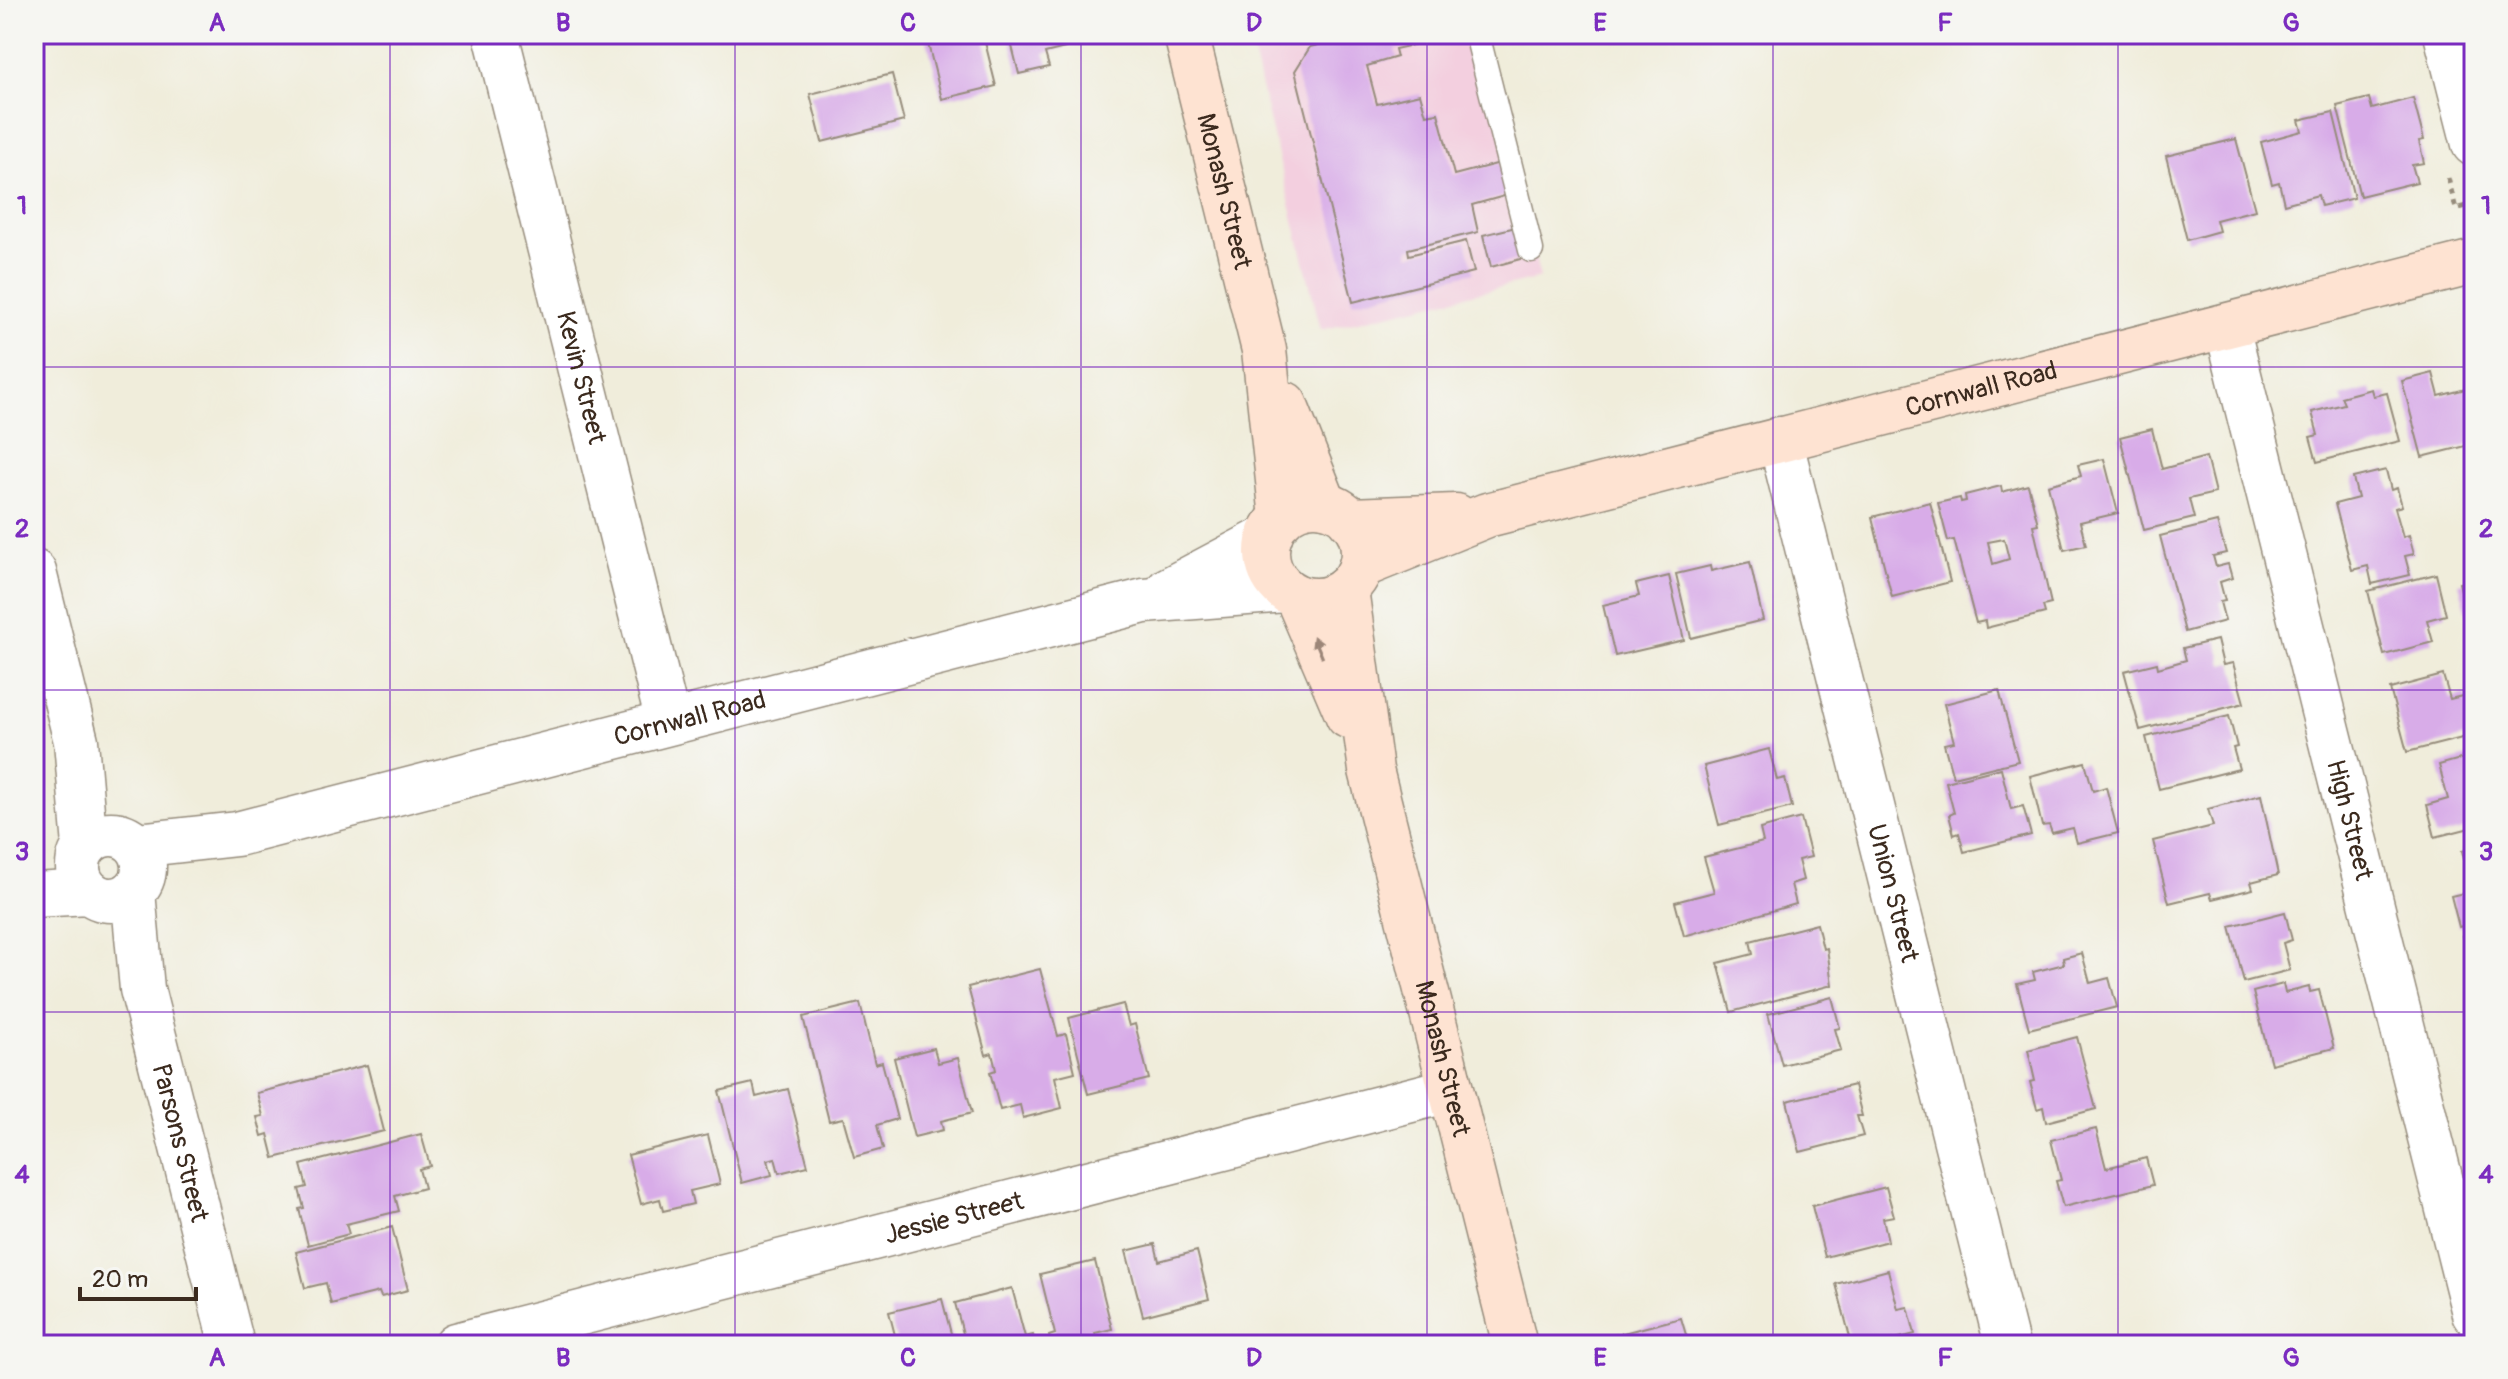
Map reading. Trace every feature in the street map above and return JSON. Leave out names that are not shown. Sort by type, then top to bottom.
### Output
[{"type":"main road","name":"Monash Street","points":[[1186,34],[1264,350],[1276,527]]},
{"type":"main road","name":"Cornwall Road","points":[[1353,577],[1487,515],[2474,262]]},
{"type":"main road","name":"Monash Street","points":[[1264,350],[1337,513]]},
{"type":"main road","points":[[1301,506],[1337,513],[1359,534],[1363,549],[1353,577],[1326,599],[1312,600],[1291,593],[1275,579],[1269,565],[1267,550],[1276,527],[1301,506]]},
{"type":"main road","name":"Cornwall Road","points":[[1337,513],[1487,515]]},
{"type":"main road","name":"Monash Street","points":[[1353,577],[1371,770],[1515,1345]]},
{"type":"main road","name":"Monash Street","points":[[1291,593],[1371,770]]},
{"type":"street","name":"Kevin Street","points":[[496,34],[668,722]]},
{"type":"street","points":[[2446,34],[2474,144]]},
{"type":"street","name":"High Street","points":[[2227,327],[2474,1313]]},
{"type":"street","name":"Union Street","points":[[1780,439],[2007,1345]]},
{"type":"street","name":"Cornwall Road","points":[[34,895],[111,867],[1144,601],[1212,569],[1276,527]]},
{"type":"street","name":"Parsons Street","points":[[34,572],[232,1345]]},
{"type":"street","name":"Cornwall Road","points":[[1144,601],[1291,593]]},
{"type":"street","name":"Cornwall Road","points":[[34,876],[111,867]]},
{"type":"street","name":"Jessie Street","points":[[456,1345],[1450,1090]]},
{"type":"lane","points":[[1477,34],[1531,250]]},
{"type":"shaded area","points":[[1317,34],[1481,34],[1540,278],[1321,330],[1252,50]]},
{"type":"building","points":[[949,34],[983,34],[996,86],[942,99],[927,40]]},
{"type":"building","points":[[1009,34],[1061,34],[1065,48],[1045,53],[1049,67],[1019,74]]},
{"type":"building","points":[[1360,34],[1410,34],[1413,45],[1395,49],[1397,57],[1367,66],[1377,104],[1420,94],[1426,115],[1438,113],[1454,175],[1500,163],[1508,195],[1472,205],[1478,232],[1408,249],[1409,255],[1466,241],[1474,272],[1353,302],[1295,71],[1310,47]]},
{"type":"building","points":[[892,74],[904,121],[822,142],[810,94]]},
{"type":"building","points":[[2369,98],[2372,109],[2413,98],[2424,140],[2419,141],[2424,163],[2412,165],[2417,182],[2360,196],[2337,106]]},
{"type":"building","points":[[2333,112],[2354,198],[2321,206],[2318,195],[2284,204],[2279,182],[2272,184],[2261,142],[2302,131],[2299,120]]},
{"type":"building","points":[[2236,139],[2255,210],[2216,220],[2219,231],[2187,240],[2166,156]]},
{"type":"building","points":[[1516,227],[1524,258],[1491,267],[1483,235]]},
{"type":"building","points":[[2433,373],[2439,396],[2473,387],[2474,444],[2422,457],[2402,381]]},
{"type":"building","points":[[2371,389],[2373,396],[2387,393],[2400,441],[2317,462],[2310,437],[2318,435],[2312,412],[2344,404],[2341,397]]},
{"type":"building","points":[[2152,429],[2162,469],[2206,457],[2215,493],[2189,499],[2194,518],[2144,530],[2120,437]]},
{"type":"building","points":[[2104,459],[2118,513],[2080,522],[2086,545],[2064,550],[2048,485],[2081,476],[2078,465]]},
{"type":"building","points":[[2386,470],[2391,490],[2397,488],[2402,506],[2395,508],[2403,537],[2409,535],[2414,554],[2405,556],[2410,575],[2372,584],[2368,566],[2352,570],[2335,504],[2358,498],[2353,478]]},
{"type":"building","points":[[2028,485],[2038,524],[2033,525],[2051,604],[2043,606],[2045,613],[1986,628],[1985,621],[1976,623],[1954,540],[1948,541],[1938,503],[1960,498],[1961,502],[1966,501],[1965,495],[2001,486],[2002,492]],"holes":[[[2004,539],[2009,559],[1993,564],[1988,542]]]},
{"type":"building","points":[[1930,502],[1950,582],[1892,597],[1872,517]]},
{"type":"building","points":[[2217,522],[2226,553],[2213,556],[2216,567],[2228,564],[2232,578],[2220,582],[2225,601],[2220,602],[2225,621],[2185,632],[2160,536]]},
{"type":"building","points":[[1750,562],[1763,620],[1691,638],[1676,574],[1710,566],[1711,571]]},
{"type":"building","points":[[2436,574],[2446,615],[2427,620],[2433,642],[2384,655],[2368,591]]},
{"type":"building","points":[[1669,576],[1684,640],[1615,656],[1603,605],[1639,596],[1636,584]]},
{"type":"building","points":[[2474,580],[2474,634],[2473,634],[2459,583]]},
{"type":"building","points":[[2217,640],[2223,665],[2233,663],[2244,703],[2140,730],[2124,671],[2157,663],[2158,668],[2186,660],[2183,648]]},
{"type":"building","points":[[2443,675],[2450,699],[2466,695],[2474,735],[2407,752],[2390,689]]},
{"type":"building","points":[[1999,690],[2018,761],[1953,777],[1944,744],[1954,742],[1944,704]]},
{"type":"building","points":[[2229,716],[2239,769],[2159,789],[2146,737]]},
{"type":"building","points":[[1769,749],[1777,780],[1785,778],[1792,807],[1719,825],[1704,766]]},
{"type":"building","points":[[2474,755],[2474,827],[2435,837],[2427,805],[2448,799],[2439,765]]},
{"type":"building","points":[[2085,762],[2093,791],[2106,787],[2118,833],[2077,843],[2073,828],[2052,833],[2049,825],[2042,826],[2030,776]]},
{"type":"building","points":[[2001,768],[2011,809],[2023,806],[2031,835],[1964,852],[1959,833],[1954,835],[1949,815],[1954,813],[1946,782]]},
{"type":"building","points":[[2261,795],[2278,875],[2251,882],[2253,889],[2212,899],[2210,893],[2169,903],[2153,841],[2213,826],[2208,809]]},
{"type":"building","points":[[1801,818],[1811,857],[1798,860],[1803,880],[1791,884],[1796,904],[1684,936],[1675,902],[1714,892],[1704,857],[1763,842],[1760,829]]},
{"type":"building","points":[[2474,848],[2474,923],[2459,927],[2451,896],[2472,891],[2462,851]]},
{"type":"building","points":[[2285,912],[2292,940],[2283,943],[2290,970],[2244,982],[2230,926]]},
{"type":"building","points":[[1817,924],[1823,949],[1827,948],[1832,985],[1731,1012],[1718,963],[1753,954],[1750,941]]},
{"type":"building","points":[[2474,933],[2474,971],[2473,972],[2463,935]]},
{"type":"building","points":[[2082,953],[2090,983],[2109,978],[2117,1007],[2029,1029],[2017,984],[2035,980],[2033,972],[2064,964],[2063,958]]},
{"type":"building","points":[[1040,969],[1058,1036],[1066,1034],[1075,1072],[1055,1077],[1062,1108],[1023,1118],[1020,1105],[1000,1110],[990,1072],[996,1070],[992,1053],[986,1055],[968,987]]},
{"type":"building","points":[[2283,984],[2285,993],[2309,987],[2310,992],[2319,990],[2334,1048],[2271,1064],[2253,992]]},
{"type":"building","points":[[1832,997],[1840,1028],[1835,1029],[1841,1050],[1782,1065],[1768,1014]]},
{"type":"building","points":[[860,1003],[875,1064],[882,1062],[897,1119],[877,1125],[883,1149],[854,1157],[843,1118],[829,1121],[803,1017]]},
{"type":"building","points":[[1123,1004],[1129,1026],[1135,1024],[1149,1079],[1088,1094],[1069,1018]]},
{"type":"building","points":[[2077,1037],[2096,1109],[2046,1122],[2043,1107],[2037,1109],[2030,1082],[2035,1081],[2028,1050]]},
{"type":"building","points":[[934,1048],[938,1063],[958,1058],[972,1113],[941,1121],[943,1130],[914,1137],[894,1058]]},
{"type":"building","points":[[367,1065],[384,1131],[274,1158],[268,1134],[262,1136],[257,1117],[263,1116],[257,1093]]},
{"type":"building","points":[[753,1083],[756,1097],[788,1089],[808,1166],[779,1173],[775,1158],[768,1160],[772,1175],[742,1183],[719,1091]]},
{"type":"building","points":[[1854,1085],[1862,1116],[1857,1116],[1863,1136],[1800,1152],[1787,1101]]},
{"type":"building","points":[[2096,1129],[2106,1168],[2146,1158],[2153,1185],[2063,1207],[2056,1181],[2061,1180],[2051,1140]]},
{"type":"building","points":[[421,1134],[430,1166],[419,1169],[424,1188],[395,1196],[399,1211],[346,1224],[349,1234],[308,1245],[299,1209],[304,1208],[299,1189],[307,1187],[301,1165]]},
{"type":"building","points":[[708,1135],[720,1184],[690,1191],[693,1204],[663,1211],[660,1199],[641,1204],[628,1155]]},
{"type":"building","points":[[1886,1187],[1894,1216],[1883,1218],[1888,1241],[1825,1257],[1812,1206]]},
{"type":"building","points":[[392,1227],[408,1290],[381,1297],[379,1292],[331,1304],[326,1283],[305,1288],[296,1252]]},
{"type":"building","points":[[1155,1244],[1159,1261],[1197,1251],[1209,1299],[1143,1316],[1126,1251]]},
{"type":"building","points":[[1095,1261],[1112,1329],[1095,1333],[1098,1345],[1051,1345],[1049,1336],[1055,1334],[1040,1274]]},
{"type":"building","points":[[1888,1270],[1898,1309],[1908,1307],[1915,1334],[1872,1345],[1852,1345],[1836,1284]]},
{"type":"building","points":[[1012,1288],[1025,1337],[1033,1335],[1036,1345],[966,1345],[955,1303]]},
{"type":"building","points":[[942,1299],[954,1345],[891,1345],[890,1341],[896,1339],[889,1312]]},
{"type":"building","points":[[1681,1318],[1689,1345],[1606,1345],[1604,1338]]},
{"type":"building","points":[[811,1338],[813,1345],[787,1345],[787,1344]]},
{"type":"building","points":[[1915,1340],[1917,1345],[1897,1345],[1897,1344]]}]
